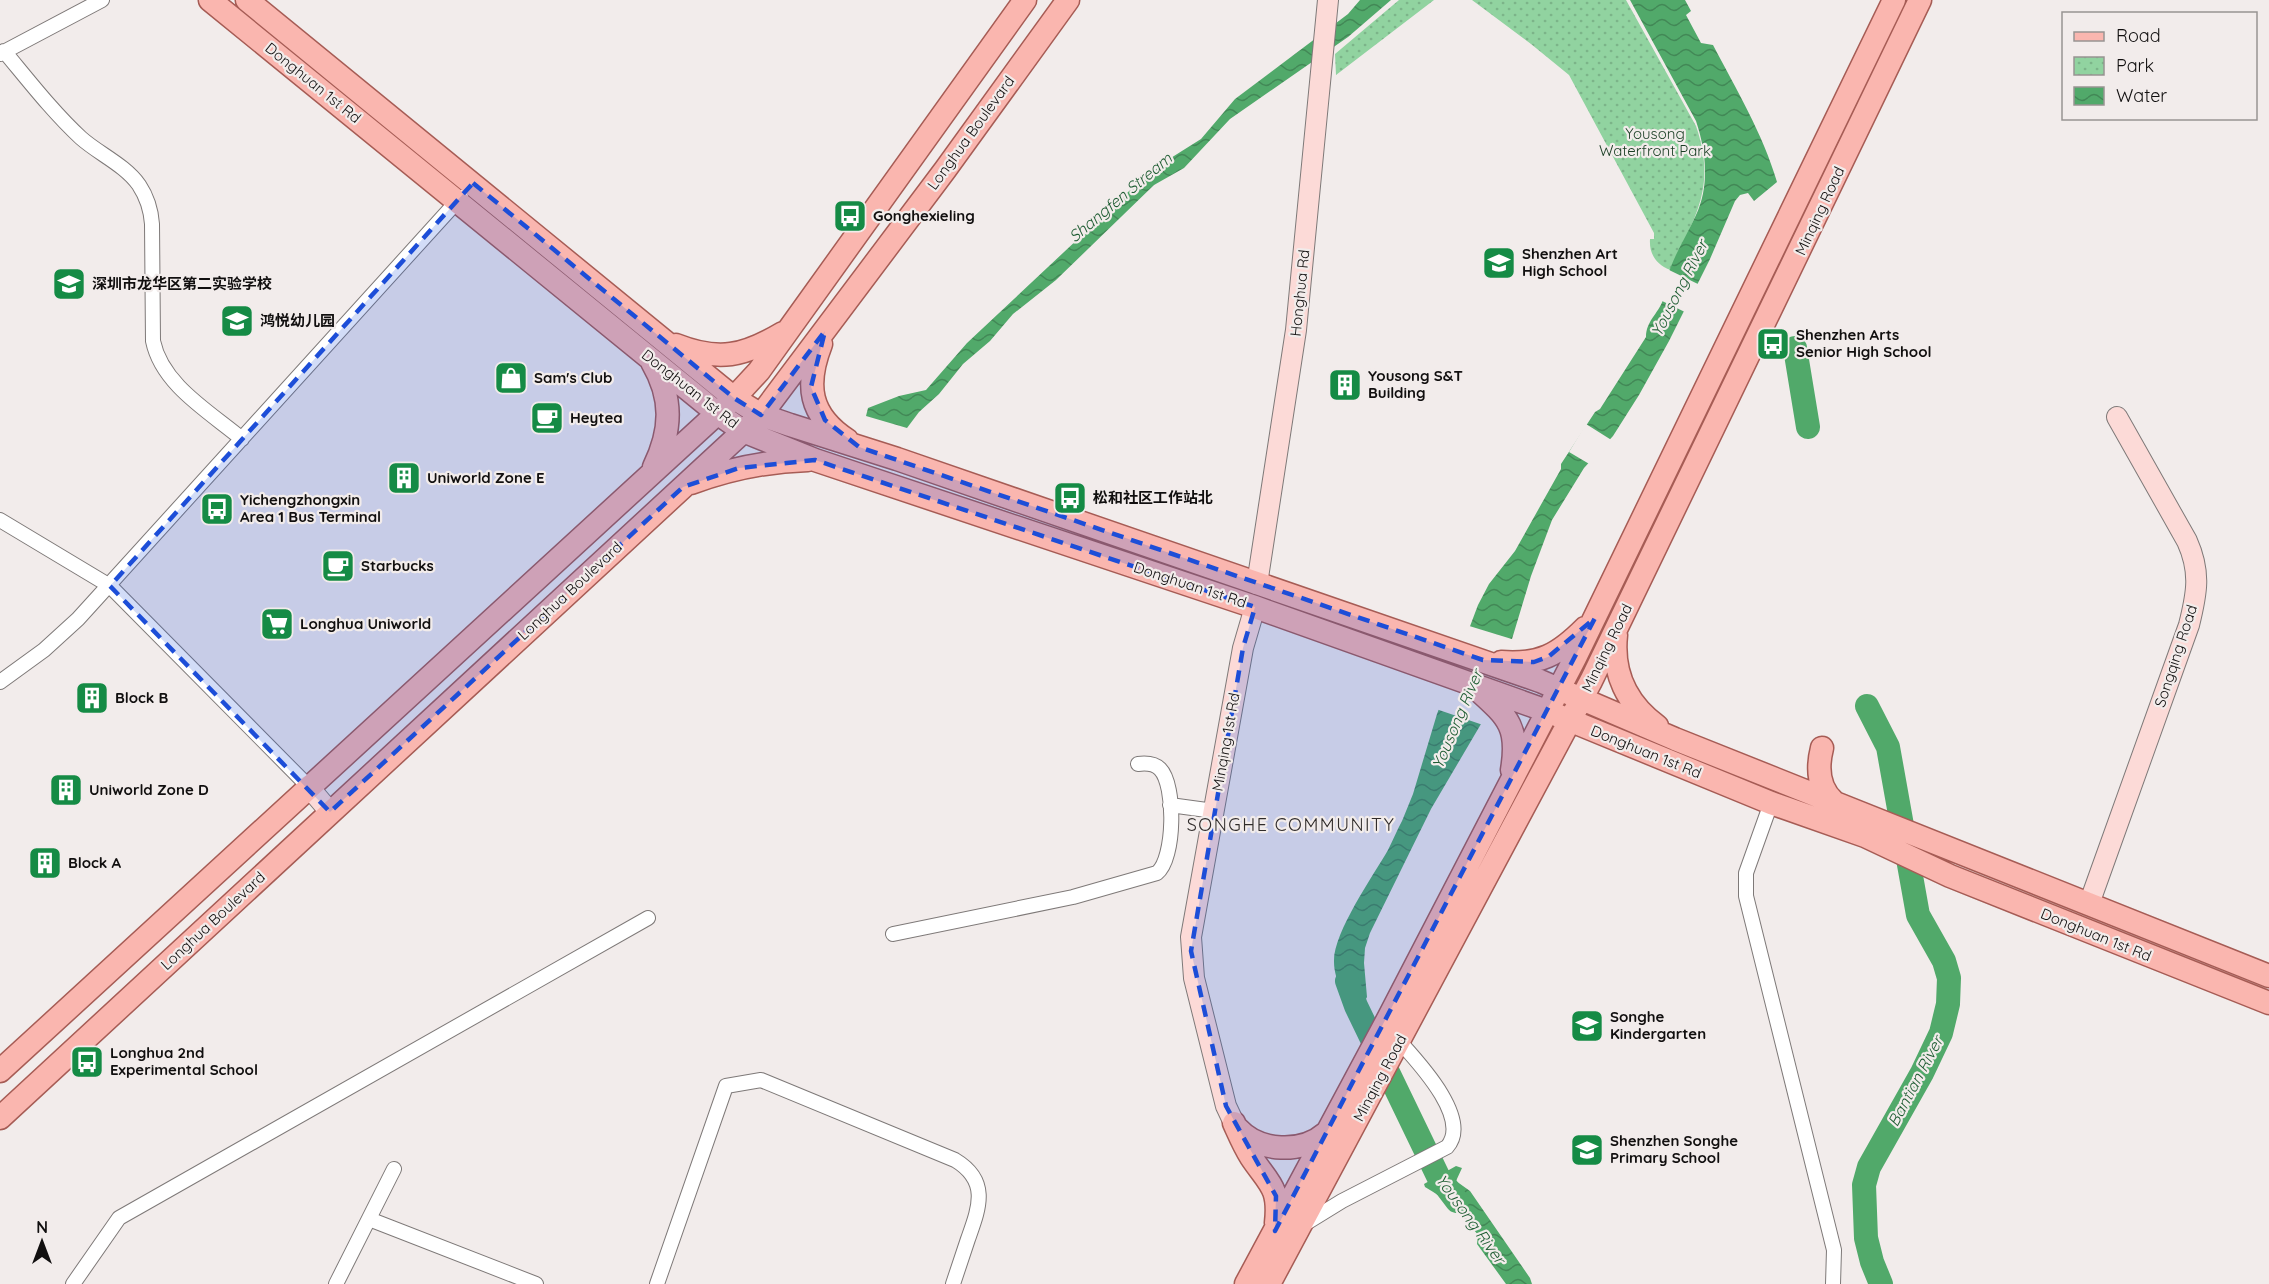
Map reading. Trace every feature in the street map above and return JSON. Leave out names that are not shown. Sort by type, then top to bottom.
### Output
[{"type":"main road","name":"Donghuan 1st Rd","points":[[210,0],[650,358],[726,406],[833,435],[859,447],[1448,650],[1512,667],[1581,700],[1675,739],[2269,976]]},
{"type":"main road","name":"Donghuan 1st Rd","points":[[247,0],[664,340],[726,406],[743,431],[815,460],[1255,607],[1439,672],[1472,684],[1500,701],[1547,711],[1771,803],[1865,836],[1950,876],[2269,1003]]},
{"type":"main road","name":"Longhua Boulevard","points":[[0,1071],[308,786],[726,406],[759,371],[1025,0]]},
{"type":"main road","name":"Longhua Boulevard","points":[[0,1118],[761,415],[945,170],[1068,0]]},
{"type":"main road","name":"Minqing Road","points":[[1246,1284],[1389,1017],[1559,690],[1894,0]]},
{"type":"main road","name":"Minqing Road","points":[[1269,1284],[1571,721],[1920,0]]},
{"type":"main road","points":[[664,340],[687,350],[723,356],[740,354],[787,330]]},
{"type":"main road","points":[[825,331],[816,357],[811,387],[819,412],[833,435]]},
{"type":"main road","points":[[648,477],[660,453],[668,418],[668,401],[650,358]]},
{"type":"main road","points":[[683,487],[739,468],[782,461],[815,460]]},
{"type":"main road","points":[[1512,667],[1554,654],[1569,644],[1595,618]]},
{"type":"main road","points":[[1618,626],[1615,657],[1624,690],[1643,714],[1675,739]]},
{"type":"main road","points":[[1500,701],[1514,736],[1511,781]]},
{"type":"main road","points":[[1822,748],[1818,762],[1819,774],[1825,792],[1834,802]]},
{"type":"main road","points":[[1234,1123],[1252,1141],[1276,1147],[1309,1143],[1326,1133]]},
{"type":"main road","points":[[1234,1123],[1249,1154],[1267,1176],[1276,1196],[1275,1231]]},
{"type":"street","points":[[102,0],[2,52],[84,141],[131,176],[144,193],[152,224],[153,341],[156,354],[168,376],[242,439]]},
{"type":"street","name":"Honghua Rd","points":[[1257,584],[1296,330],[1327,8]]},
{"type":"street","points":[[0,682],[44,650],[110,586],[473,183]]},
{"type":"street","name":"Songqing Road","points":[[2089,904],[2189,625],[2197,580],[2195,558],[2187,540],[2117,417]]},
{"type":"street","points":[[0,520],[110,586],[308,786],[330,812]]},
{"type":"street","name":"Minqing 1st Rd","points":[[1234,1123],[1226,1106],[1194,978],[1191,951],[1193,926],[1242,648],[1255,607]]},
{"type":"street","points":[[892,934],[1073,897],[1157,873],[1164,866],[1171,832],[1168,786],[1162,772],[1151,764],[1138,764]]},
{"type":"street","points":[[1771,803],[1746,873],[1746,896],[1834,1250],[1833,1284]]},
{"type":"street","points":[[1170,806],[1214,811]]},
{"type":"street","points":[[73,1284],[119,1218],[648,918]]},
{"type":"street","points":[[1301,1226],[1342,1201],[1447,1147],[1452,1141],[1454,1133],[1446,1102],[1433,1081],[1400,1042]]},
{"type":"street","points":[[657,1284],[726,1086],[761,1080],[955,1160],[968,1170],[977,1184],[979,1208],[953,1284]]},
{"type":"street","points":[[336,1284],[394,1169]]},
{"type":"street","points":[[369,1219],[536,1284]]},
{"type":"highlighted area","points":[[473,183],[734,398],[761,415],[825,331],[811,387],[825,420],[859,447],[1483,660],[1534,662],[1548,657],[1595,618],[1275,1231],[1276,1196],[1226,1106],[1191,951],[1243,648],[1255,607],[815,460],[739,468],[683,487],[330,812],[110,586]]},
{"type":"green space","points":[[1399,0],[1434,0],[1336,75],[1335,54]]},
{"type":"green space","name":"Yousong Waterfront Park","points":[[1472,0],[1626,0],[1696,126],[1702,148],[1704,184],[1700,201],[1688,234],[1670,270],[1657,262],[1652,254],[1650,239],[1654,239],[1654,233],[1569,75]]},
{"type":"water","points":[[1360,0],[1391,0],[1348,37],[1230,119],[1184,168],[1154,185],[1056,280],[1013,314],[990,341],[963,364],[907,428],[866,416],[868,408],[899,396],[926,390],[967,343],[1128,192],[1166,161],[1201,139],[1235,99],[1348,14]]},
{"type":"water","points":[[1630,0],[1685,0],[1691,11],[1686,15],[1701,43],[1713,45],[1748,112],[1777,182],[1754,201],[1748,193],[1740,195],[1735,201],[1710,259],[1639,395],[1613,436],[1584,468],[1552,520],[1481,724],[1431,809],[1370,933],[1365,948],[1364,963],[1367,997],[1355,1018],[1336,977],[1335,950],[1347,921],[1402,821],[1413,794],[1437,714],[1478,605],[1489,584],[1515,551],[1561,469],[1561,464],[1595,412],[1600,409],[1646,337],[1648,326],[1661,305],[1673,262],[1700,204],[1705,168],[1696,121]]},
{"type":"water","points":[[1456,1166],[1462,1168],[1456,1181],[1470,1191],[1532,1284],[1506,1284],[1477,1244],[1478,1235],[1472,1227],[1448,1202],[1425,1187],[1424,1184]]},
{"type":"pier","points":[[1667,269],[1700,285],[1687,313],[1660,300]]},
{"type":"pier","points":[[1586,424],[1613,441],[1591,465],[1569,452]]},
{"type":"pier","points":[[1466,625],[1515,640],[1483,725],[1436,709]]},
{"type":"waterway","name":"Bantian River","points":[[1795,348],[1808,427]]},
{"type":"waterway","name":"Bantian River","points":[[1867,706],[1888,747],[1918,915],[1944,961],[1949,978],[1948,1004],[1941,1033],[1922,1073],[1869,1167],[1864,1185],[1866,1238],[1881,1284]]},
{"type":"waterway","name":"Yousong River","points":[[1347,981],[1356,1006],[1438,1176],[1457,1201]]},
{"type":"place","name":"Gonghexieling","points":[[850,216]]},
{"type":"place","name":"Shenzhen Art High School","points":[[1499,263]]},
{"type":"place","name":"深圳市龙华区第二实验学校","points":[[69,284]]},
{"type":"place","name":"鸿悦幼儿园","points":[[237,321]]},
{"type":"place","name":"Shenzhen Arts Senior High School","points":[[1773,344]]},
{"type":"place","name":"Sam's Club","points":[[511,378]]},
{"type":"place","name":"Yousong S&T Building","points":[[1345,385]]},
{"type":"place","name":"Heytea","points":[[547,418]]},
{"type":"place","name":"Uniworld Zone E","points":[[404,478]]},
{"type":"place","name":"松和社区工作站北","points":[[1070,498]]},
{"type":"place","name":"Yichengzhongxin Area 1 Bus Terminal","points":[[217,509]]},
{"type":"place","name":"Starbucks","points":[[338,566]]},
{"type":"place","name":"Longhua Uniworld","points":[[277,624]]},
{"type":"place","name":"Block B","points":[[92,698]]},
{"type":"place","name":"Uniworld Zone D","points":[[66,790]]},
{"type":"place","name":"Block A","points":[[45,863]]},
{"type":"place","name":"Songhe Kindergarten","points":[[1587,1026]]},
{"type":"place","name":"Longhua 2nd Experimental School","points":[[87,1062]]},
{"type":"place","name":"Shenzhen Songhe Primary School","points":[[1587,1150]]},
{"type":"district","name":"SONGHE COMMUNITY","points":[[1291,825]]},
{"type":"water label","name":"Shangfen Stream","points":[[1120,197]]}]
